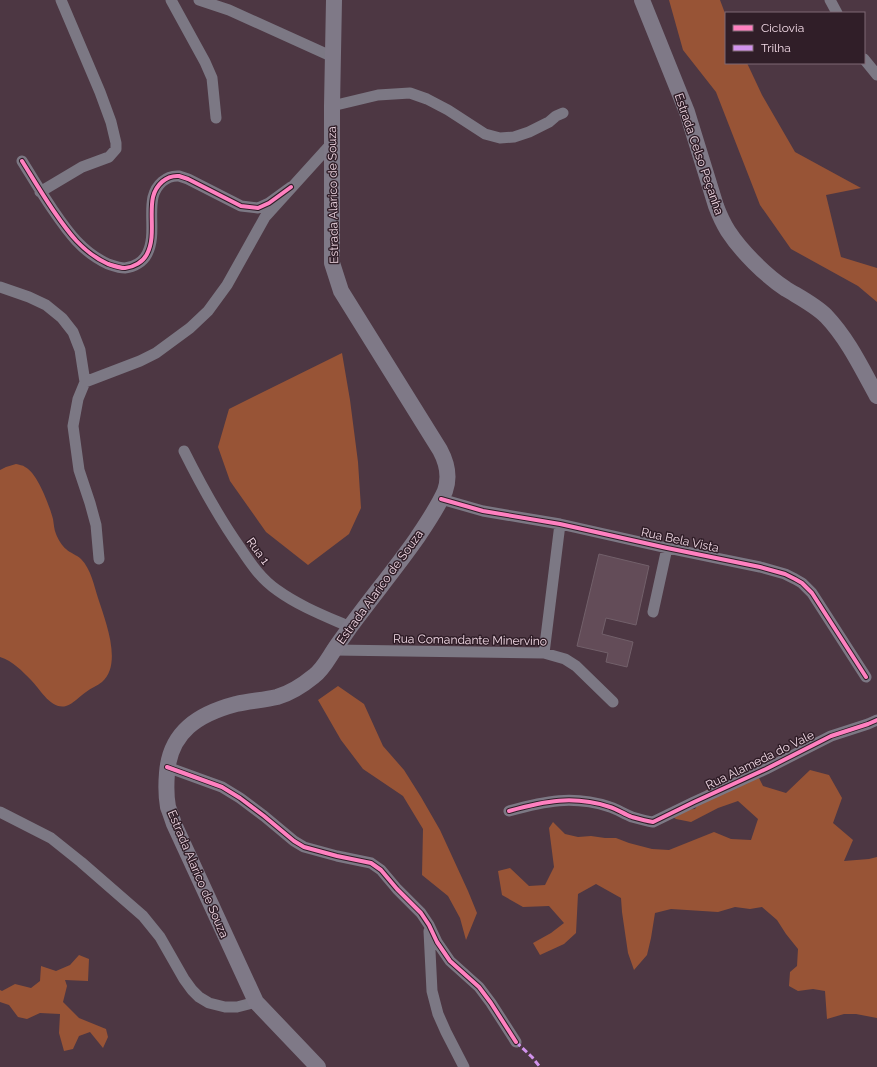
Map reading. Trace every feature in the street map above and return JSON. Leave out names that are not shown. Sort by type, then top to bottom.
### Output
[{"type":"main road","name":"Estrada Alarico de Souza","points":[[318,1067],[256,1002],[174,824],[168,806],[166,788],[167,767],[170,752],[179,736],[193,723],[213,712],[236,704],[277,697],[290,692],[303,685],[316,675],[426,525],[445,490],[448,475],[445,461],[440,450],[341,291],[332,263],[334,0]]},
{"type":"main road","name":"Estrada Celso Peçanha","points":[[642,0],[686,112],[716,206],[728,231],[736,243],[765,273],[825,315],[850,347],[877,396]]},
{"type":"street","points":[[40,192],[82,167],[110,157],[116,148],[111,122],[100,92],[61,0]]},
{"type":"street","points":[[171,0],[206,62],[212,78],[216,118]]},
{"type":"street","points":[[198,0],[229,5],[333,57]]},
{"type":"street","points":[[830,0],[836,12]]},
{"type":"street","points":[[865,60],[877,74]]},
{"type":"street","points":[[332,106],[378,95],[410,93],[427,99],[448,110],[485,134],[500,138],[514,137],[529,132],[563,113]]},
{"type":"street","points":[[85,382],[140,361],[156,353],[190,328],[208,311],[227,285],[265,217],[332,143]]},
{"type":"street","points":[[22,161],[40,192],[69,234],[88,252],[101,261],[115,267],[122,268],[131,268],[142,262],[147,255],[150,246],[153,197],[157,187],[167,178],[179,176],[188,179],[241,206],[258,208],[269,203],[291,187]]},
{"type":"street","points":[[0,287],[29,297],[46,306],[62,318],[73,332],[80,350],[85,382],[78,399],[73,426],[79,470],[96,525],[99,559]]},
{"type":"street","name":"Rua 1","points":[[184,451],[206,495],[229,532],[258,573],[276,590],[295,602],[350,627]]},
{"type":"street","name":"Rua Bela Vista","points":[[441,499],[483,511],[560,524],[760,567],[785,574],[802,583],[812,593],[866,677]]},
{"type":"street","points":[[544,653],[560,524]]},
{"type":"street","points":[[653,612],[666,548]]},
{"type":"street","name":"Rua Comandante Minervino","points":[[334,650],[544,653],[565,659],[576,666],[613,702]]},
{"type":"street","name":"Rua Alameda do Vale","points":[[509,811],[533,804],[557,800],[582,800],[611,807],[632,817],[653,822],[766,769],[831,736],[877,720]]},
{"type":"street","points":[[167,767],[222,787],[240,798],[294,841],[304,847],[371,863],[381,870],[397,889],[421,913],[429,925],[437,942],[450,961],[479,987],[516,1042]]},
{"type":"street","points":[[0,812],[51,838],[143,916],[160,937],[184,979],[199,997],[209,1003],[225,1007],[237,1007],[256,1002]]},
{"type":"street","points":[[429,925],[432,991],[438,1014],[464,1067]]},
{"type":"shaded area","points":[[669,0],[720,0],[725,13],[725,64],[747,64],[762,95],[795,152],[861,188],[826,195],[841,257],[877,268],[877,302],[858,286],[791,249],[760,205],[716,92],[683,50]]},
{"type":"shaded area","points":[[342,353],[358,462],[361,508],[349,534],[308,565],[266,532],[230,481],[218,447],[229,409]]},
{"type":"shaded area","points":[[16,464],[24,466],[30,470],[38,482],[46,499],[53,519],[55,532],[59,540],[63,546],[81,559],[87,568],[92,578],[108,630],[112,653],[108,674],[102,682],[66,706],[55,705],[46,698],[21,670],[9,661],[0,657],[0,470]]},
{"type":"shaded area","points":[[338,686],[364,704],[383,746],[404,770],[440,830],[477,913],[466,940],[460,918],[448,896],[422,875],[423,829],[403,796],[363,769],[341,740],[318,700]]},
{"type":"shaded area","points":[[810,770],[829,775],[842,798],[833,823],[853,840],[844,861],[877,857],[877,1018],[856,1014],[844,1014],[827,1019],[825,991],[813,989],[798,991],[789,986],[790,972],[797,966],[798,949],[777,920],[762,907],[750,909],[735,907],[718,912],[671,909],[655,913],[647,955],[634,970],[628,953],[621,898],[596,884],[578,894],[576,933],[564,944],[540,955],[533,943],[551,933],[564,923],[549,906],[523,907],[502,895],[498,871],[510,868],[529,886],[545,885],[554,867],[549,828],[553,822],[565,834],[578,837],[591,836],[616,838],[652,849],[669,850],[714,832],[731,839],[751,840],[758,819],[738,801],[718,808],[691,822],[676,819],[664,811],[695,809],[706,790],[724,784],[742,773],[756,772],[763,786],[786,793]]},
{"type":"shaded area","points":[[79,955],[89,959],[88,981],[65,980],[67,986],[63,1002],[79,1018],[106,1029],[108,1037],[103,1048],[90,1032],[79,1036],[73,1049],[64,1051],[59,1033],[60,1014],[40,1013],[27,1019],[18,1017],[9,1005],[0,1002],[0,990],[2,991],[15,984],[31,988],[40,981],[41,966],[56,971],[70,965]]},
{"type":"building","points":[[599,554],[649,566],[636,625],[606,618],[602,634],[633,642],[627,667],[606,662],[608,653],[577,646]]},
{"type":"marked path","points":[[516,1042],[540,1067]]},
{"type":"cycle path","points":[[22,161],[53,210],[76,241],[99,259],[108,264],[123,268],[132,267],[138,264],[147,254],[150,247],[152,233],[152,204],[154,193],[159,185],[170,177],[179,176],[188,179],[241,206],[258,208],[269,203],[291,187]]},
{"type":"cycle path","points":[[441,499],[483,511],[560,524],[760,567],[785,574],[802,583],[812,593],[866,677]]},
{"type":"cycle path","points":[[509,811],[535,804],[571,800],[597,803],[632,817],[653,822],[766,769],[831,736],[877,720]]},
{"type":"cycle path","points":[[167,767],[222,787],[240,798],[294,841],[304,847],[371,863],[381,870],[397,889],[421,913],[429,925],[437,942],[450,961],[479,987],[516,1042]]}]
